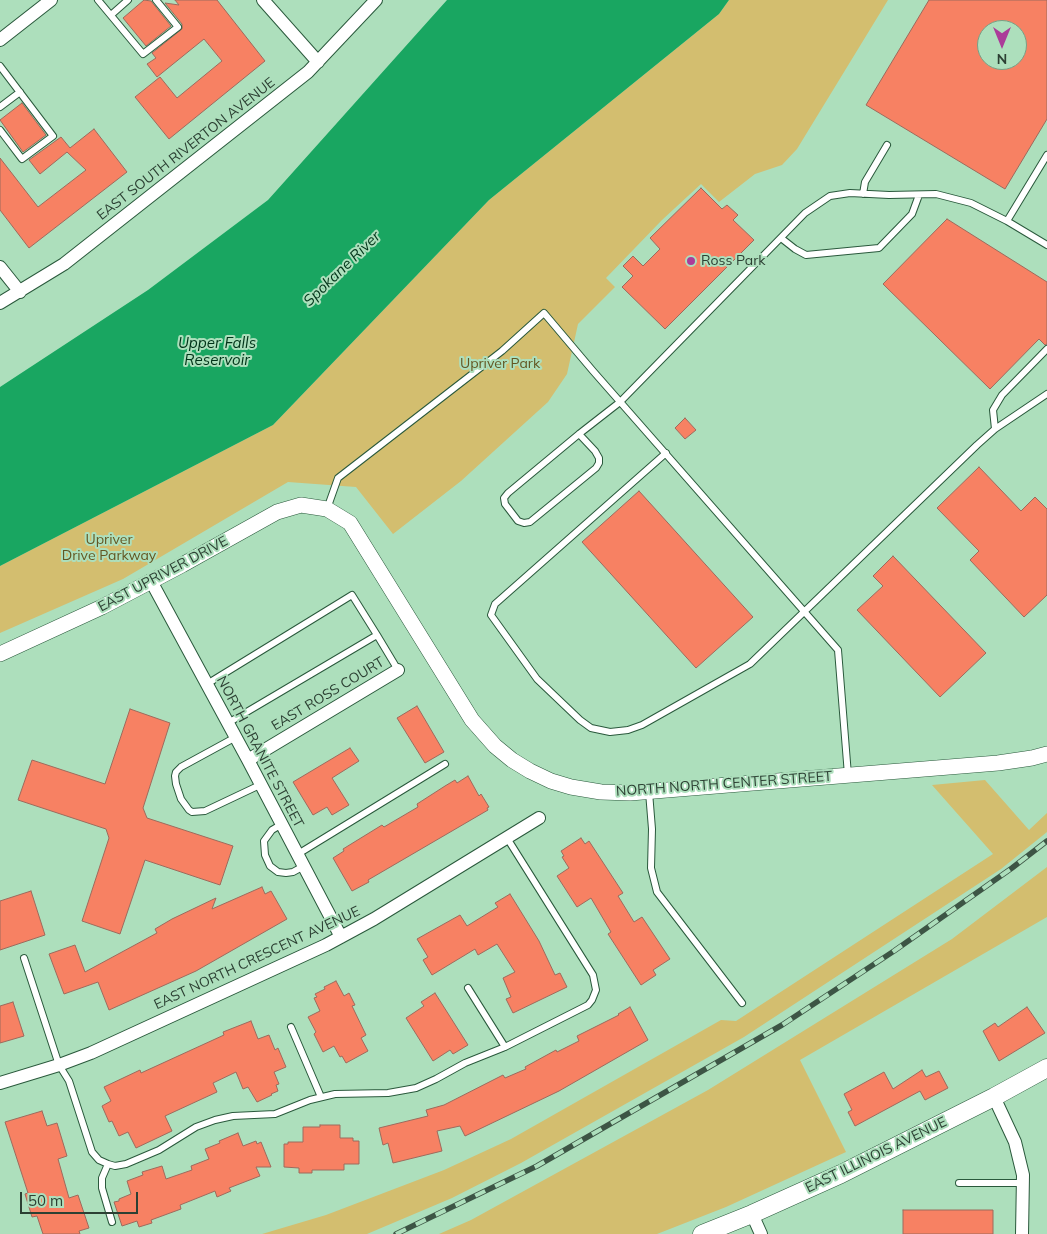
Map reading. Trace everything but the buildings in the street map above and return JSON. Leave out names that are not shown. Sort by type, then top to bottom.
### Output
[{"type":"main road","name":"EAST ILLINOIS AVENUE","points":[[702,1234],[841,1174],[994,1097],[1047,1068]]},
{"type":"street","points":[[0,40],[51,0]]},
{"type":"street","points":[[263,0],[318,62]]},
{"type":"street","name":"EAST SOUTH RIVERTON AVENUE","points":[[0,303],[64,264],[308,72],[376,0]]},
{"type":"street","points":[[0,267],[20,292]]},
{"type":"street","name":"EAST UPRIVER DRIVE","points":[[0,654],[71,622],[278,512],[301,505],[327,509]]},
{"type":"street","name":"NORTH NORTH CENTER STREET","points":[[327,509],[350,523],[466,712],[487,738],[500,750],[530,771],[571,787],[601,792],[630,793],[998,763],[1047,754]]},
{"type":"street","name":"NORTH GRANITE STREET","points":[[151,581],[262,784],[342,937]]},
{"type":"street","name":"EAST ROSS COURT","points":[[248,760],[398,670]]},
{"type":"street","name":"EAST NORTH CRESCENT AVENUE","points":[[0,1083],[91,1053],[342,937],[539,818]]},
{"type":"street","points":[[994,1097],[1015,1142],[1023,1175],[1022,1234]]},
{"type":"street","points":[[752,1214],[761,1234]]},
{"type":"lane","points":[[98,0],[143,54],[178,27],[156,0]]},
{"type":"lane","points":[[110,15],[128,0]]},
{"type":"lane","points":[[0,66],[53,136],[22,159],[0,130]]},
{"type":"lane","points":[[0,108],[20,92]]},
{"type":"lane","points":[[863,194],[865,182],[887,145]]},
{"type":"lane","points":[[1007,221],[1047,155]]},
{"type":"lane","points":[[580,434],[599,458],[596,468],[530,522],[518,521],[505,504],[504,498],[508,493],[580,434],[620,402],[805,213],[830,196],[840,194],[936,194],[971,203],[1007,221],[1047,245]]},
{"type":"lane","points":[[779,240],[806,255],[879,248],[912,214],[919,195]]},
{"type":"lane","points":[[327,509],[338,478],[502,351],[544,313],[838,650],[848,775]]},
{"type":"lane","points":[[994,430],[994,410],[1002,394],[1047,348]]},
{"type":"lane","points":[[666,453],[495,604],[490,615],[537,679],[591,728],[610,732],[628,730],[642,725],[750,664],[994,430],[1047,394]]},
{"type":"lane","points":[[207,684],[352,595],[398,670]]},
{"type":"lane","points":[[228,723],[377,635]]},
{"type":"lane","points":[[236,737],[181,767],[176,772],[176,784],[181,799],[192,812],[205,811],[262,784]]},
{"type":"lane","points":[[298,854],[446,764]]},
{"type":"lane","points":[[649,791],[652,829],[651,868],[657,892],[742,1003]]},
{"type":"lane","points":[[282,824],[272,830],[264,841],[265,855],[270,866],[278,872],[286,873],[293,872],[304,866]]},
{"type":"lane","points":[[24,958],[59,1065],[69,1081],[92,1152],[99,1160],[120,1166],[168,1145],[196,1127],[215,1120],[233,1116],[275,1114],[321,1097],[344,1093],[388,1092],[406,1090],[426,1084],[465,1063],[504,1047],[585,1008],[592,1000],[596,986],[595,980],[507,838]]},
{"type":"lane","points":[[468,988],[504,1047]]},
{"type":"lane","points":[[291,1028],[321,1097]]},
{"type":"lane","points":[[108,1164],[102,1178],[102,1185],[112,1222]]},
{"type":"lane","points":[[958,1183],[1023,1183]]},
{"type":"green space","points":[[729,0],[888,0],[797,149],[782,165],[755,174],[719,202],[701,184],[662,220],[606,278],[615,287],[578,324],[567,374],[548,402],[461,481],[393,534],[356,487],[288,482],[123,579],[0,633],[0,566],[273,425],[489,200],[719,14]]},
{"type":"green space","points":[[985,780],[1029,830],[1047,813],[1047,832],[1001,869],[744,1037],[521,1163],[452,1198],[367,1234],[262,1234],[326,1215],[444,1170],[511,1139],[721,1020],[736,1021],[993,854],[932,785]]},
{"type":"green space","points":[[1047,867],[1047,917],[800,1060],[846,1152],[726,1207],[657,1234],[439,1234],[471,1220],[708,1090],[952,939]]},
{"type":"water","name":"Upper Falls Reservoir","points":[[447,0],[729,0],[719,14],[489,200],[273,425],[0,566],[0,387],[148,290],[268,200]]},
{"type":"railway","points":[[396,1234],[537,1166],[782,1025],[894,951],[1047,841]]},
{"type":"place","name":"Ross Park","points":[[691,261]]},
{"type":"water label","name":"Spokane River","points":[[342,269]]},
{"type":"park label","name":"Upriver Park","points":[[500,364]]},
{"type":"park label","name":"Upriver Drive Parkway","points":[[109,548]]}]
